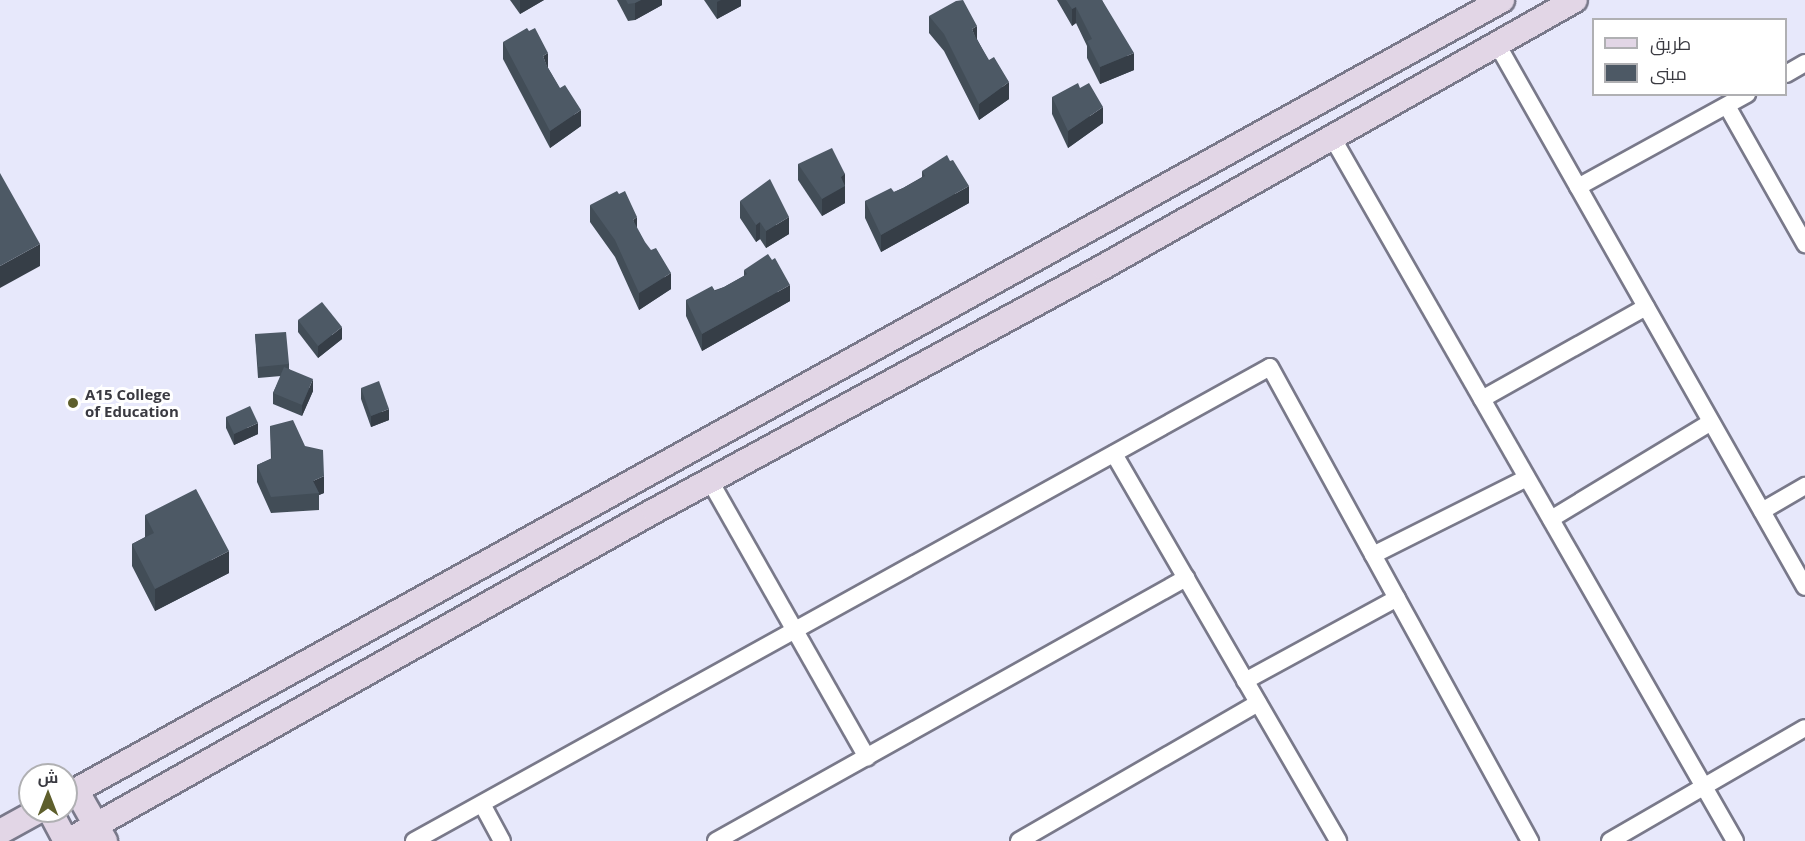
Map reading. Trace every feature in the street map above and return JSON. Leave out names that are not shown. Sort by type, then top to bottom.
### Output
[{"type":"main road","points":[[78,789],[1502,0]]},
{"type":"main road","points":[[57,823],[67,841],[100,833],[710,481],[1575,0]]},
{"type":"main road","points":[[78,803],[100,833]]},
{"type":"main road","points":[[0,832],[18,822]]},
{"type":"street","points":[[1497,44],[1805,587]]},
{"type":"street","points":[[1787,73],[1805,63]]},
{"type":"street","points":[[1578,187],[1744,96]]},
{"type":"street","points":[[1727,106],[1803,236]]},
{"type":"street","points":[[1332,137],[1736,841]]},
{"type":"street","points":[[1482,399],[1646,307]]},
{"type":"street","points":[[414,841],[1270,367],[1530,841]]},
{"type":"street","points":[[1551,519],[1711,422]]},
{"type":"street","points":[[1114,454],[1336,840]]},
{"type":"street","points":[[1373,555],[1527,478]]},
{"type":"street","points":[[710,481],[867,757]]},
{"type":"street","points":[[1762,511],[1805,486]]},
{"type":"street","points":[[716,841],[1186,578]]},
{"type":"street","points":[[1245,681],[1396,598]]},
{"type":"street","points":[[1019,841],[1258,703]]},
{"type":"street","points":[[1610,841],[1805,728]]},
{"type":"street","points":[[482,804],[502,841]]},
{"type":"building","points":[[626,0],[641,0],[628,4]]},
{"type":"building","points":[[963,0],[977,26],[972,29],[976,38],[989,60],[994,57],[1009,82],[979,104],[944,34],[929,16],[956,1]]},
{"type":"building","points":[[1066,0],[1102,0],[1134,53],[1100,67],[1087,41],[1092,39],[1076,7],[1072,9]]},
{"type":"building","points":[[527,28],[529,31],[535,28],[548,53],[543,56],[547,66],[560,88],[565,85],[581,110],[550,131],[503,42]]},
{"type":"building","points":[[1078,83],[1080,88],[1089,83],[1103,107],[1068,131],[1052,97]]},
{"type":"building","points":[[832,148],[845,174],[841,177],[845,186],[822,199],[798,164]]},
{"type":"building","points":[[947,155],[950,161],[953,160],[969,186],[881,235],[865,201],[891,188],[894,192],[925,176],[922,171]]},
{"type":"building","points":[[0,173],[40,244],[0,266]]},
{"type":"building","points":[[770,179],[789,217],[766,231],[760,222],[756,225],[740,201]]},
{"type":"building","points":[[617,191],[619,194],[625,191],[637,217],[633,220],[645,242],[651,250],[656,248],[671,273],[639,293],[615,240],[590,205]]},
{"type":"building","points":[[768,254],[772,260],[775,258],[790,285],[702,334],[686,300],[712,286],[715,291],[724,287],[747,274],[744,270]]},
{"type":"building","points":[[322,302],[342,327],[318,346],[298,320]]},
{"type":"building","points":[[286,332],[289,364],[258,367],[255,334]]},
{"type":"building","points":[[284,367],[313,379],[302,405],[273,393]]},
{"type":"building","points":[[379,381],[389,409],[371,416],[361,388]]},
{"type":"building","points":[[250,406],[258,423],[234,434],[226,417]]},
{"type":"building","points":[[293,420],[305,446],[323,450],[324,476],[313,481],[319,493],[271,497],[257,465],[272,458],[270,426]]},
{"type":"building","points":[[196,489],[229,551],[155,589],[132,544],[154,533],[145,515]]},
{"type":"place","name":"A15 College of Education","points":[[73,403]]}]
